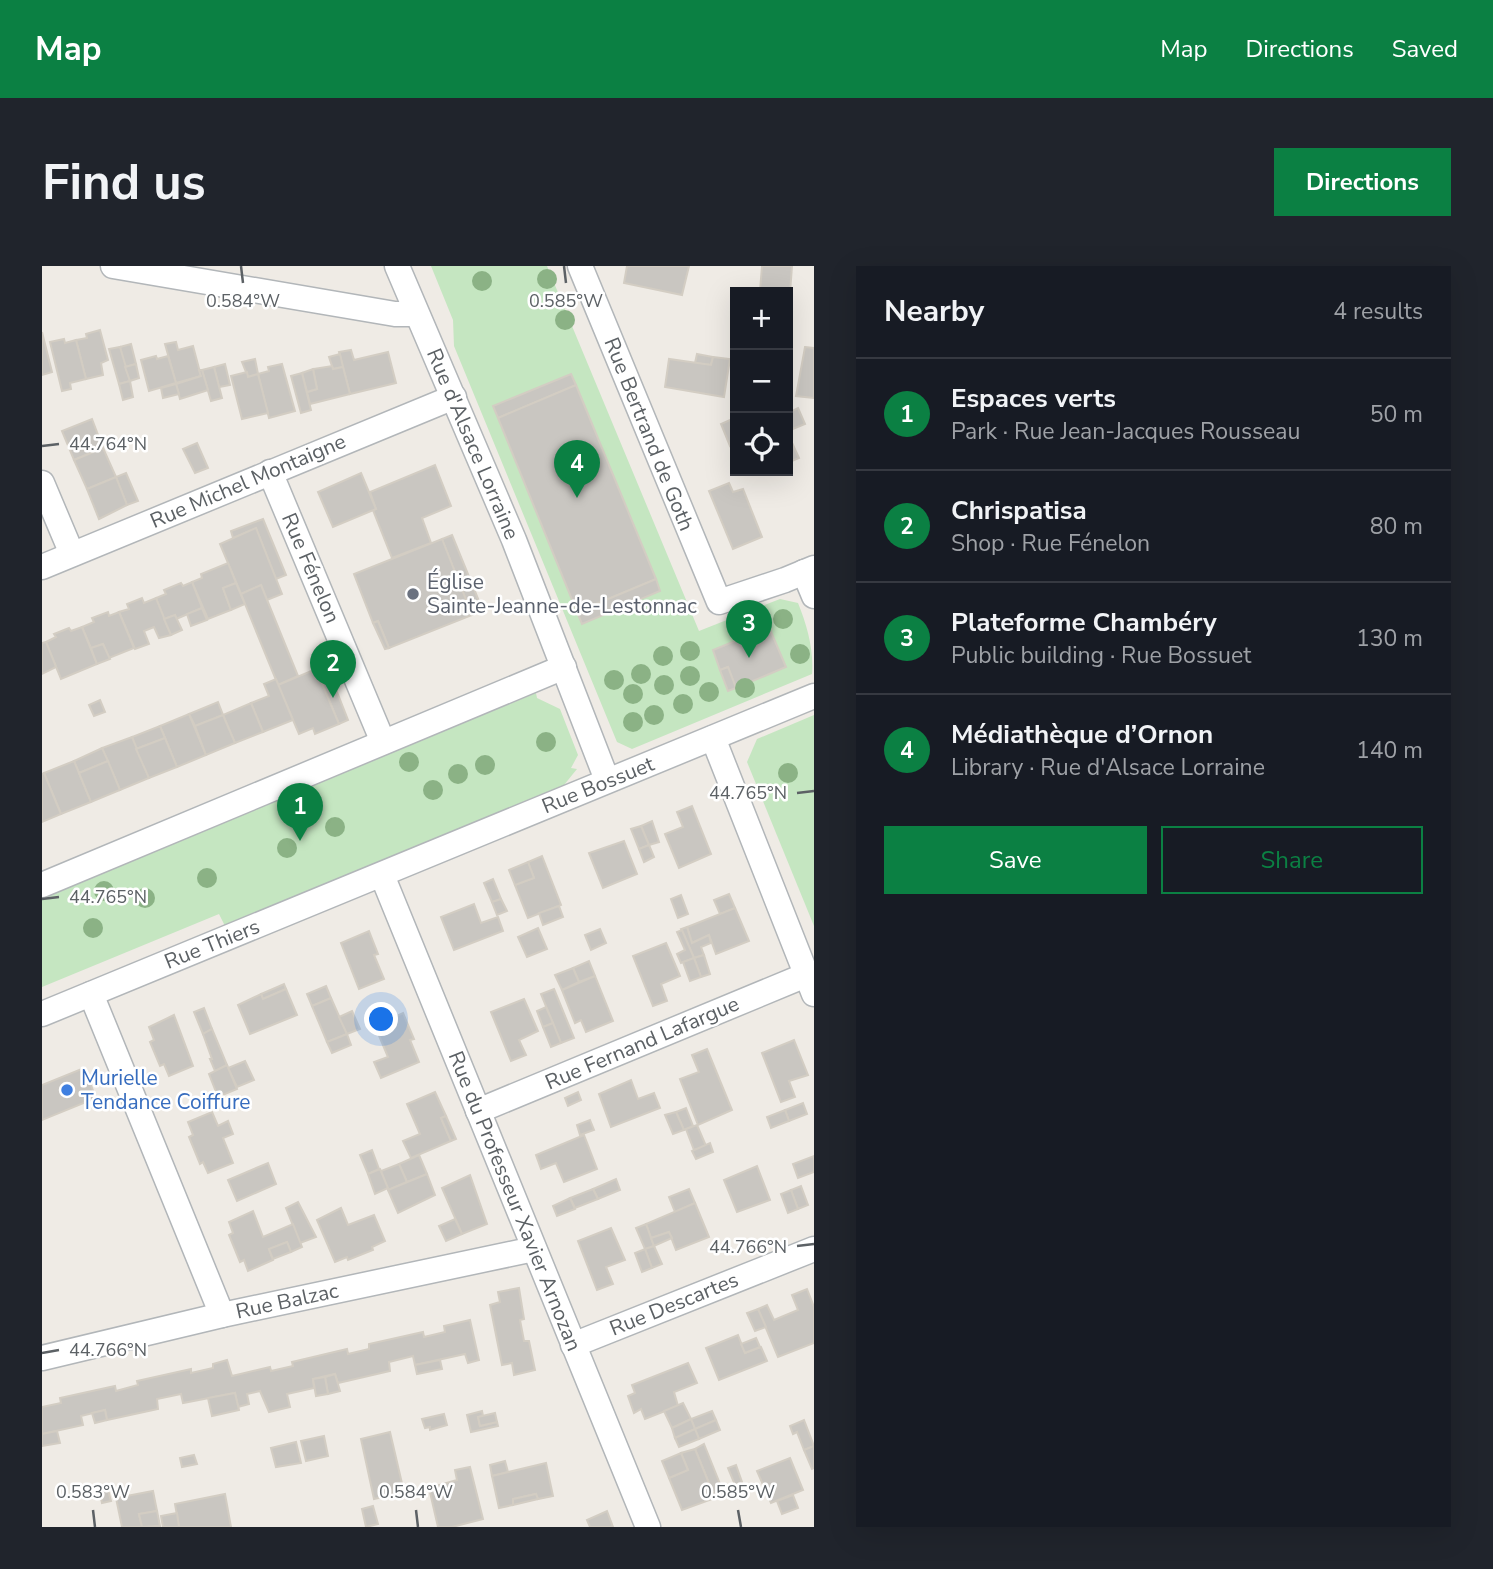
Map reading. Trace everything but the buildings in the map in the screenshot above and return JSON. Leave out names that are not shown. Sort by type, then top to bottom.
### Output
[{"type":"street","points":[[113,266],[395,314],[416,314]]},
{"type":"street","name":"Rue d'Alsace Lorraine","points":[[397,266],[514,540],[607,780]]},
{"type":"street","name":"Rue Bertrand de Goth","points":[[580,266],[719,602],[809,570]]},
{"type":"street","name":"Rue Michel Montaigne","points":[[42,567],[454,397]]},
{"type":"street","name":"Rue Fénelon","points":[[270,472],[383,742]]},
{"type":"street","points":[[42,483],[72,554]]},
{"type":"street","points":[[809,570],[814,596]]},
{"type":"street","points":[[42,885],[564,667]]},
{"type":"street","name":"Rue Bossuet","points":[[382,875],[814,696]]},
{"type":"street","points":[[713,738],[810,985]]},
{"type":"street","name":"Rue Thiers","points":[[42,1014],[382,875]]},
{"type":"street","name":"Rue du Professeur Xavier Arnozan","points":[[382,875],[648,1527]]},
{"type":"street","name":"Rue Fernand Lafargue","points":[[478,1111],[810,985]]},
{"type":"street","points":[[91,994],[222,1315]]},
{"type":"street","name":"Rue Balzac","points":[[42,1358],[222,1315],[534,1248]]},
{"type":"street","name":"Rue Descartes","points":[[573,1345],[814,1249]]},
{"type":"green space","points":[[431,266],[547,266],[699,631],[780,599],[798,603],[809,638],[812,674],[632,749],[617,742],[454,346],[453,320]]},
{"type":"green space","points":[[536,693],[537,698],[560,709],[578,755],[571,768],[577,769],[564,785],[225,926],[219,914],[42,987],[42,895]]},
{"type":"green space","points":[[814,715],[814,926],[747,762],[757,739]]},
{"type":"place","name":"Médiathèque d’Ornon","points":[[577,498]]},
{"type":"place","name":"Église Sainte-Jeanne-de-Lestonnac","points":[[413,594]]},
{"type":"place","name":"Plateforme Chambéry","points":[[749,658]]},
{"type":"place","name":"Chrispatisa","points":[[333,698]]},
{"type":"place","name":"Espaces verts","points":[[300,841]]},
{"type":"place","name":"Murielle Tendance Coiffure","points":[[67,1090]]}]
